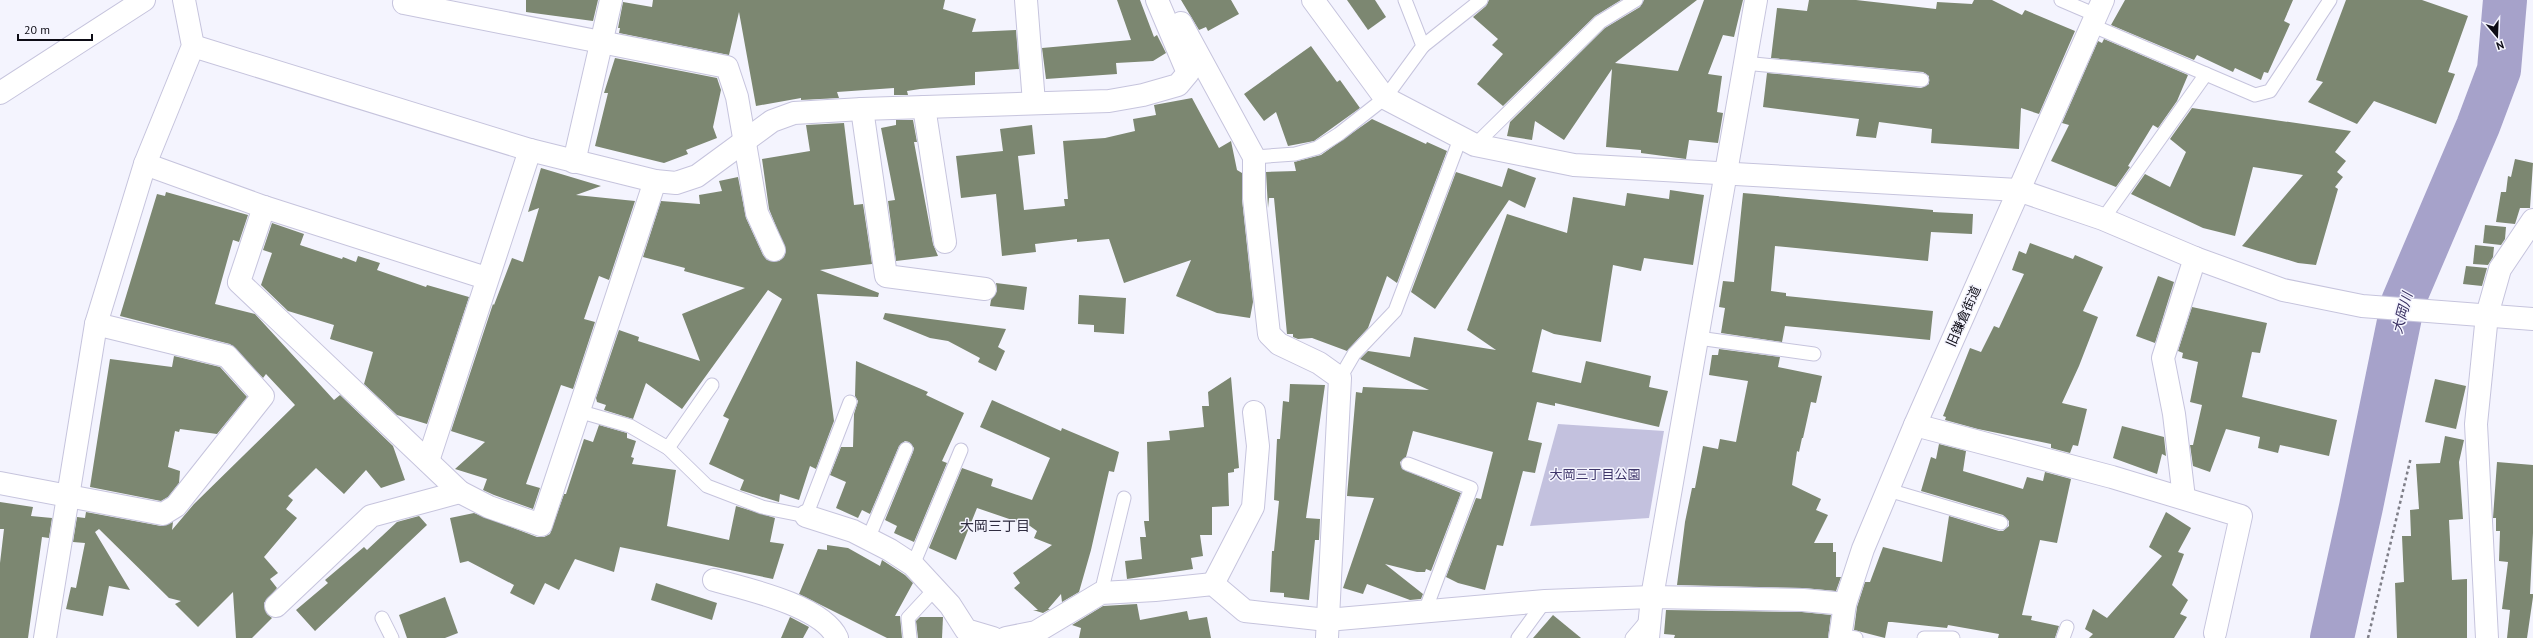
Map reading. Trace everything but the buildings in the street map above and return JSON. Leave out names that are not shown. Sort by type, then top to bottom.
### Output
[{"type":"street","points":[[0,93],[144,0]]},
{"type":"street","points":[[45,638],[66,495],[96,324],[145,164],[193,46],[184,0]]},
{"type":"street","points":[[405,0],[404,3],[727,67],[737,96],[756,213],[774,250]]},
{"type":"street","points":[[574,162],[611,0]]},
{"type":"street","points":[[1026,0],[1034,103]]},
{"type":"street","points":[[193,46],[530,150],[655,181],[676,183],[697,176],[745,139],[772,121],[794,113],[862,109],[1109,101],[1143,95],[1178,85],[1188,73],[1157,0]]},
{"type":"street","points":[[1168,0],[1254,157],[1254,198],[1269,334],[1279,344],[1319,363],[1340,378],[1332,562],[1327,629]]},
{"type":"street","points":[[1313,0],[1385,98],[1468,142],[1574,165],[2018,190],[2103,219],[2195,258],[2283,290],[2362,306],[2533,319]]},
{"type":"street","points":[[1648,638],[1651,606],[1756,0]]},
{"type":"street","name":"旧鎌倉街道","points":[[1846,637],[1845,604],[1863,549],[1915,425],[2097,13]]},
{"type":"street","points":[[924,107],[945,242]]},
{"type":"street","points":[[862,109],[886,276],[985,289]]},
{"type":"street","points":[[428,461],[486,278],[530,150]]},
{"type":"street","points":[[145,164],[264,207],[486,278]]},
{"type":"street","points":[[264,207],[239,282],[460,492],[489,507],[541,525],[655,181]]},
{"type":"street","points":[[2487,638],[2476,424],[2487,315],[2500,269],[2533,220]]},
{"type":"street","points":[[2184,498],[2174,414],[2163,358],[2195,258]]},
{"type":"street","points":[[0,483],[163,514],[176,506],[263,396],[227,356],[96,324]]},
{"type":"street","points":[[1213,584],[1253,507],[1258,446],[1254,412]]},
{"type":"street","points":[[1915,425],[2184,498],[2241,516],[2215,633]]},
{"type":"street","points":[[276,606],[371,516],[460,492]]},
{"type":"street","points":[[806,516],[853,531],[913,565],[950,605],[966,634],[993,638]]},
{"type":"street","points":[[714,580],[793,604],[833,629],[837,638]]},
{"type":"street","points":[[1006,638],[1037,635],[1101,592],[1213,584],[1245,611],[1327,629],[1425,611],[1545,601],[1651,606],[1803,600],[1845,604]]},
{"type":"lane","points":[[1405,0],[1423,46]]},
{"type":"lane","points":[[1254,157],[1295,154],[1317,148],[1339,134],[1385,98],[1423,46],[1481,0]]},
{"type":"lane","points":[[1340,378],[1354,354],[1395,311],[1468,142],[1600,22],[1636,0]]},
{"type":"lane","points":[[2061,0],[2097,13],[2206,74],[2255,95],[2270,91],[2330,0]]},
{"type":"lane","points":[[1744,63],[1922,80]]},
{"type":"lane","points":[[2103,219],[2206,74]]},
{"type":"lane","points":[[1698,338],[1814,354]]},
{"type":"lane","points":[[668,448],[712,385]]},
{"type":"lane","points":[[578,411],[630,426],[668,448],[707,486],[762,507],[806,516],[850,402]]},
{"type":"lane","points":[[868,539],[906,449]]},
{"type":"lane","points":[[913,565],[961,450]]},
{"type":"lane","points":[[1408,464],[1471,488],[1425,611]]},
{"type":"lane","points":[[1888,490],[2002,523]]},
{"type":"lane","points":[[1101,592],[1124,498]]},
{"type":"lane","points":[[910,638],[908,618],[935,589]]},
{"type":"lane","points":[[1518,638],[1545,601]]},
{"type":"lane","points":[[1632,638],[1651,606]]},
{"type":"lane","points":[[382,618],[392,638]]},
{"type":"lane","points":[[1924,638],[1953,638]]},
{"type":"path","points":[[2368,638],[2411,457]]},
{"type":"green space","name":"大岡三丁目公園","points":[[1558,424],[1664,431],[1649,518],[1530,526]]},
{"type":"waterway","name":"大岡川","points":[[2332,638],[2361,507],[2403,302],[2478,126],[2499,70],[2505,0]]},
{"type":"district","name":"大岡三丁目","points":[[995,526]]}]
